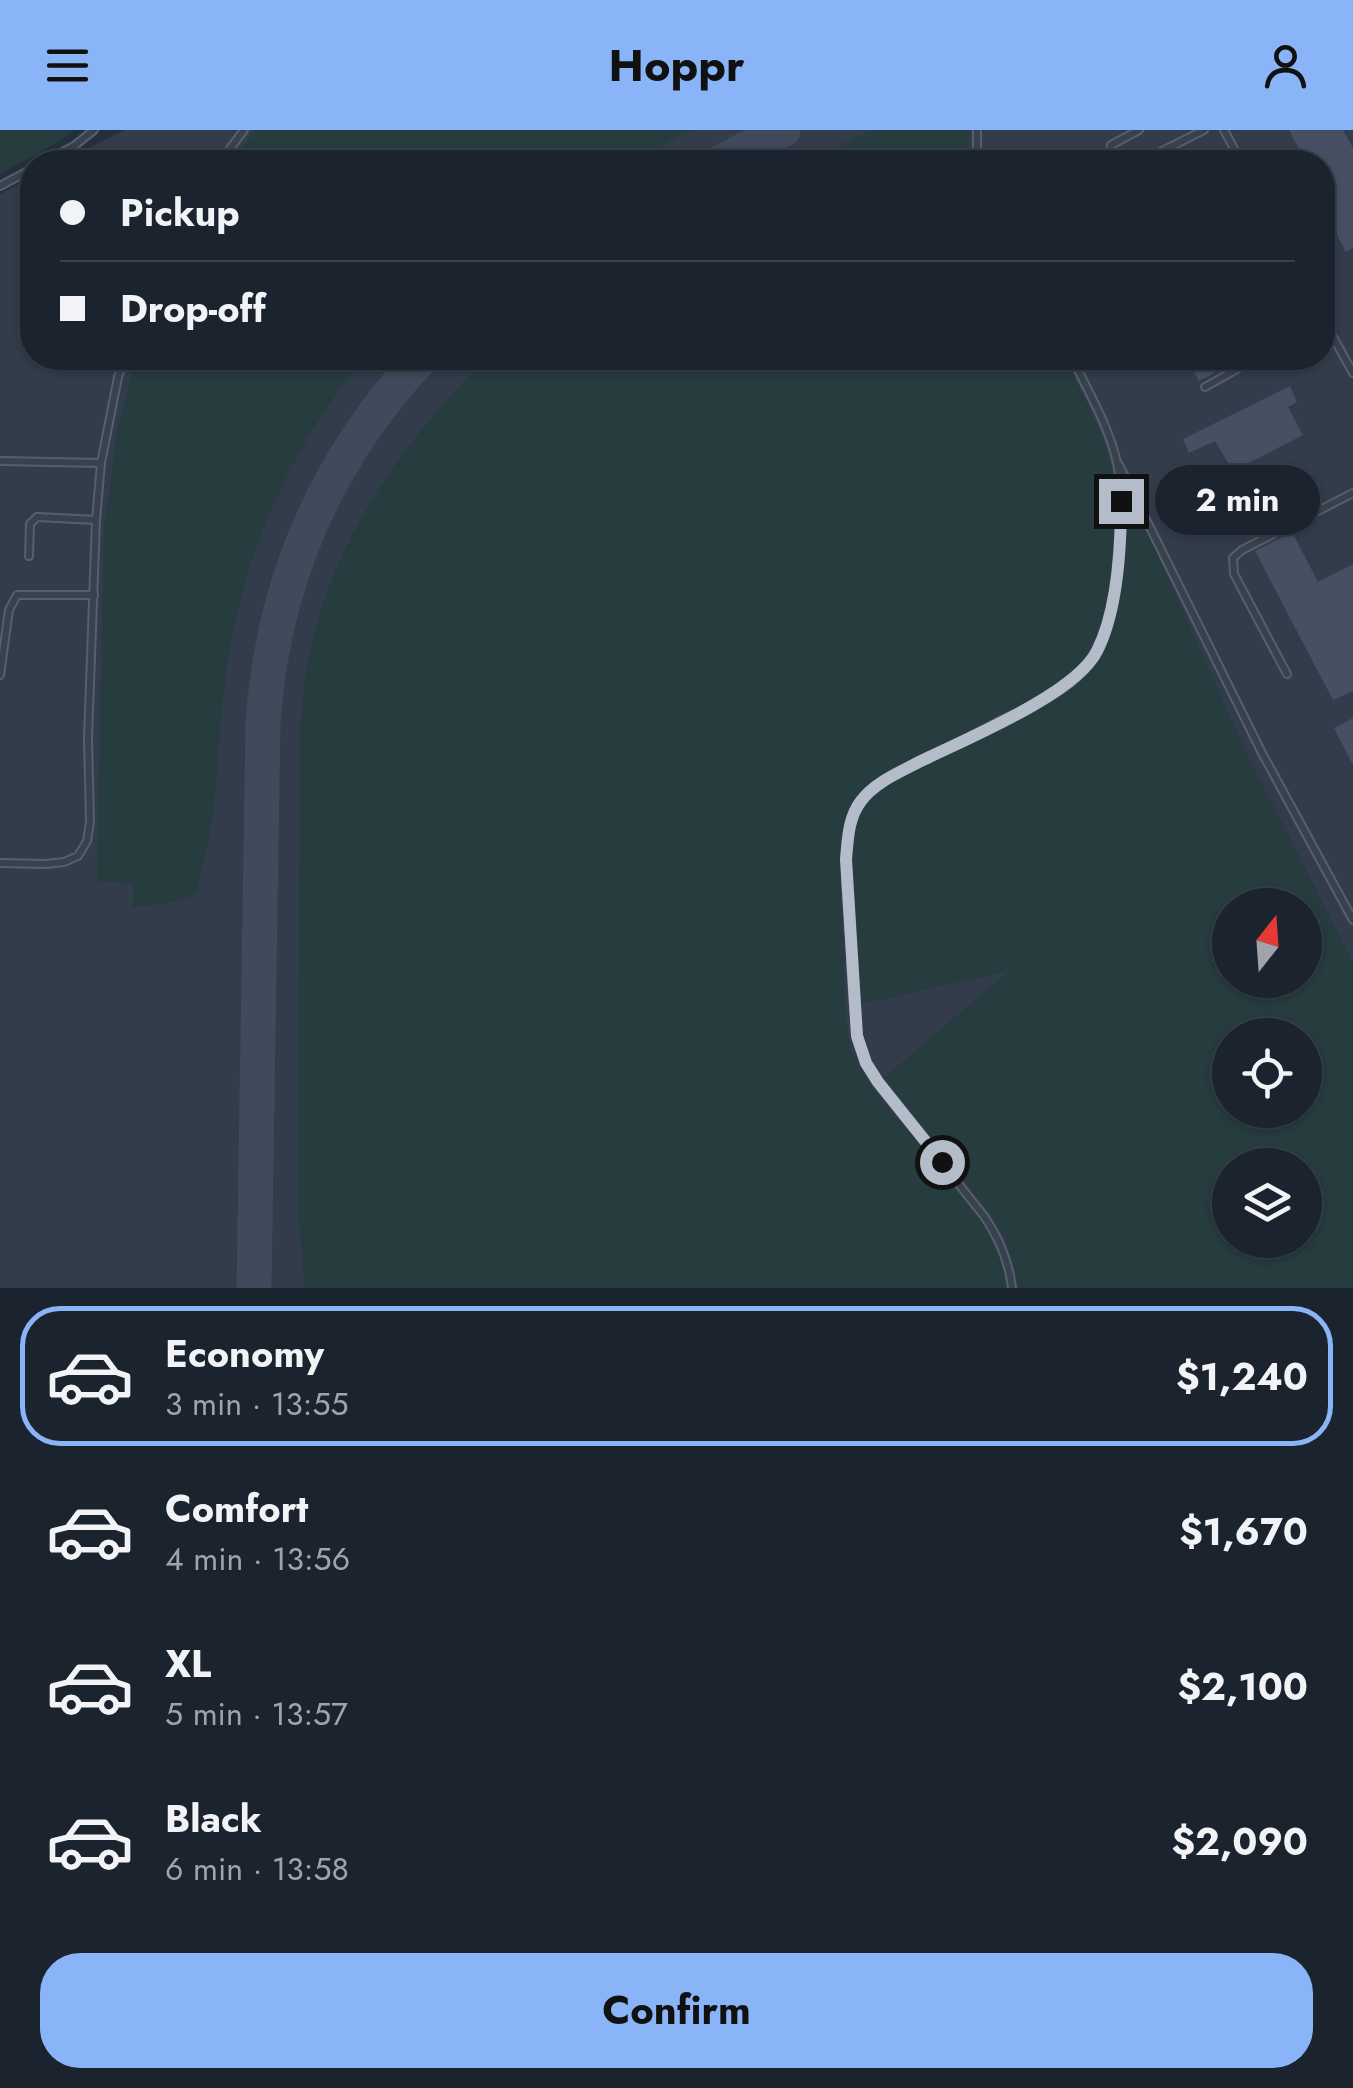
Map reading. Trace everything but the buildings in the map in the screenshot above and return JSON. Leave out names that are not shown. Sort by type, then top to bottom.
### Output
[{"type":"lane","points":[[66,150],[94,130]]},
{"type":"lane","points":[[1110,150],[1111,144],[1139,130]]},
{"type":"lane","points":[[1164,150],[1204,130]]},
{"type":"lane","points":[[1335,341],[1353,373]]},
{"type":"lane","points":[[0,863],[64,862],[78,856],[87,841],[96,520],[101,463],[121,370]]},
{"type":"lane","points":[[1077,370],[1116,459],[1262,753],[1353,920]]},
{"type":"lane","points":[[1205,386],[1235,370]]},
{"type":"lane","points":[[1012,1288],[996,1234],[866,1063],[857,1036],[854,1006],[848,831],[860,801],[891,776],[1047,698],[1090,662],[1104,632],[1118,568],[1121,501],[1116,459]]},
{"type":"lane","points":[[0,461],[101,463]]},
{"type":"lane","points":[[1287,674],[1234,574],[1234,558],[1242,550],[1353,493]]},
{"type":"lane","points":[[29,556],[30,524],[36,517],[96,520]]},
{"type":"lane","points":[[0,675],[9,610],[17,595],[94,595]]},
{"type":"shaded area","points":[[124,130],[1353,130],[1353,1288],[0,1288],[0,194],[20,183],[20,370],[1335,370],[1335,150],[85,150]]},
{"type":"green space","points":[[0,130],[74,130],[44,150],[20,150],[20,163],[0,174]]},
{"type":"green space","points":[[256,130],[692,130],[653,150],[241,150]]},
{"type":"green space","points":[[871,130],[969,130],[969,150],[832,150]]},
{"type":"green space","points":[[133,370],[355,370],[293,464],[258,542],[245,583],[227,667],[212,819],[196,893],[174,901],[133,907],[133,884],[97,881],[104,531],[117,431]]},
{"type":"green space","points":[[476,370],[1071,370],[1101,435],[1116,503],[1110,582],[1091,647],[1073,671],[1039,698],[895,769],[865,788],[847,816],[841,851],[845,1013],[853,1052],[874,1090],[945,1172],[988,1230],[1001,1259],[1007,1288],[305,1288],[298,1211],[300,745],[304,687],[331,581],[353,533],[380,486]]},
{"type":"green space","points":[[1135,504],[1246,752],[1315,888],[1212,888],[1212,998],[1322,998],[1322,901],[1353,962],[1353,1288],[1018,1288],[1006,1240],[884,1078],[1009,971],[861,1004],[852,847],[864,807],[886,786],[1053,700],[1088,675],[1111,628],[1125,561],[1128,505]]},
{"type":"taxiway","points":[[744,150],[783,130]]},
{"type":"taxiway","points":[[254,1288],[263,722],[269,670],[278,621],[310,526],[357,439],[411,370]]},
{"type":"route","points":[[942,1162],[878,1082],[866,1063],[857,1036],[846,859],[848,831],[860,801],[891,776],[1047,698],[1084,670],[1096,652],[1109,613],[1118,568],[1121,501]]}]
